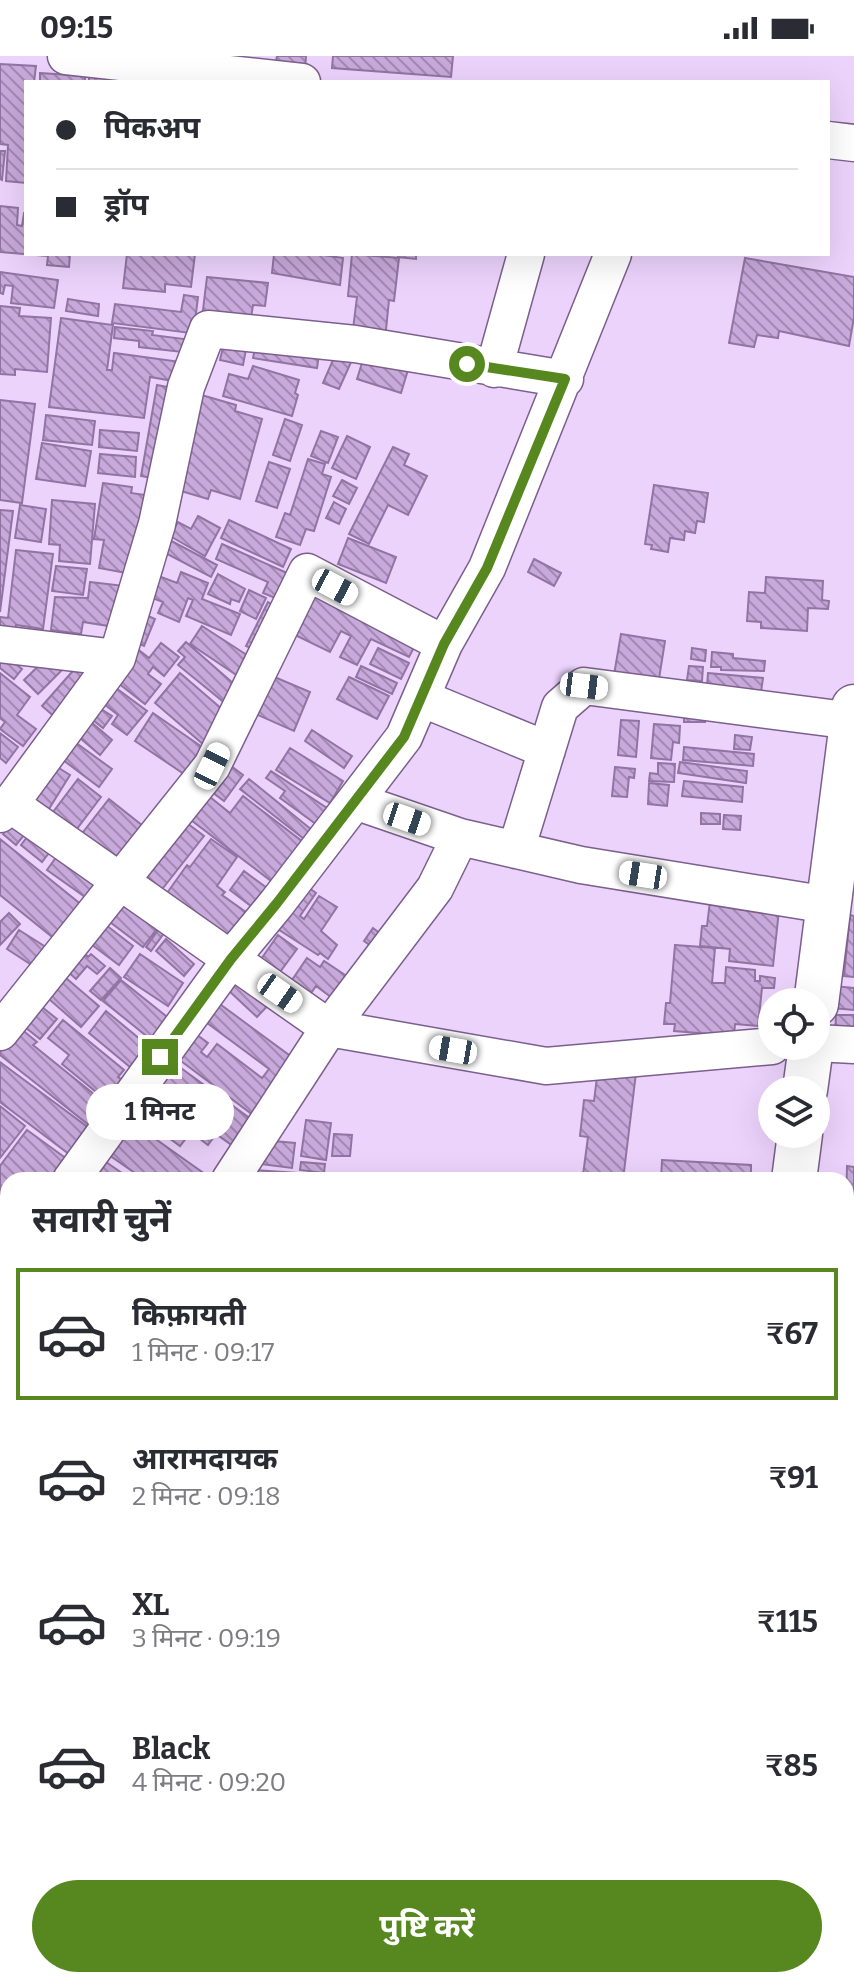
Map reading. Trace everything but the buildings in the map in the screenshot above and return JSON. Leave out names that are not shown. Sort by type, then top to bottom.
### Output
[{"type":"main road","points":[[818,988],[853,714]]},
{"type":"main road","points":[[795,1172],[798,1148]]},
{"type":"street","points":[[66,56],[187,63],[290,80]]},
{"type":"street","points":[[830,140],[854,143]]},
{"type":"street","points":[[494,369],[525,256]]},
{"type":"street","points":[[77,1172],[231,959],[404,737],[444,644],[487,568],[612,256]]},
{"type":"street","points":[[565,379],[355,344],[208,329],[186,387],[157,524],[117,658],[5,809],[120,881],[329,1028],[546,1066],[758,1047]]},
{"type":"street","points":[[0,1032],[212,766],[307,572],[444,644]]},
{"type":"street","points":[[0,644],[117,658]]},
{"type":"street","points":[[516,850],[560,707],[584,686],[853,714]]},
{"type":"street","points":[[421,698],[547,750]]},
{"type":"street","points":[[355,801],[460,837],[581,865],[828,905]]},
{"type":"street","points":[[235,1172],[329,1028],[435,888],[460,837]]},
{"type":"street","points":[[830,1044],[854,1045]]},
{"type":"route","points":[[160,1057],[231,959],[404,737],[444,644],[487,568],[565,379],[467,364]]}]
